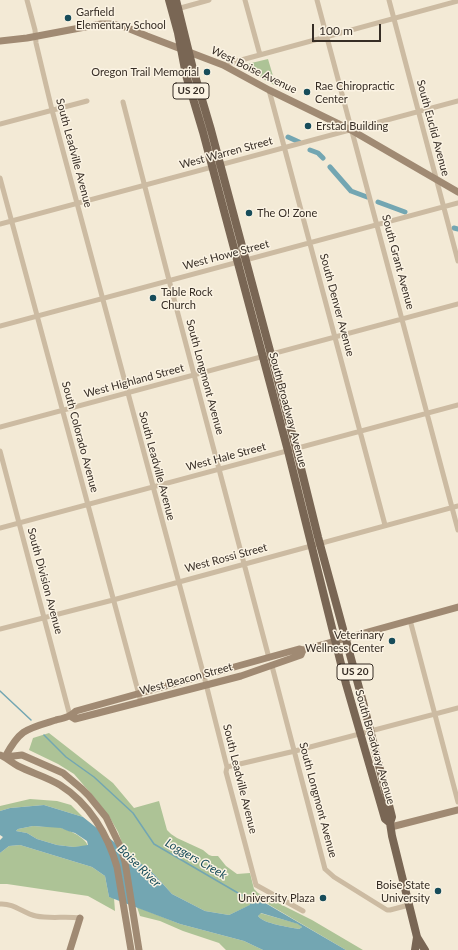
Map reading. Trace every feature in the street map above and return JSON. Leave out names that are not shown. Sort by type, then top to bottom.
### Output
[{"type":"main road","name":"South Broadway Avenue","points":[[169,0],[176,6],[190,52],[217,166],[292,450],[315,544],[335,640],[384,819],[391,825]]},
{"type":"main road","name":"South Broadway Avenue","points":[[176,6],[186,75],[217,166]]},
{"type":"main road","name":"South Broadway Avenue","points":[[315,544],[345,637],[392,817],[392,836],[417,937],[415,950]]},
{"type":"main road","name":"South Broadway Avenue","points":[[417,937],[426,949]]},
{"type":"street","name":"South Leadville Avenue","points":[[27,0],[52,110],[204,676],[227,767],[226,772],[256,885],[302,911]]},
{"type":"street","points":[[176,6],[208,0]]},
{"type":"street","points":[[245,0],[260,55]]},
{"type":"street","name":"South Grant Avenue","points":[[317,0],[458,530]]},
{"type":"street","name":"South Euclid Avenue","points":[[389,0],[458,261]]},
{"type":"street","points":[[223,65],[458,1]]},
{"type":"street","name":"West Boise Avenue","points":[[0,41],[36,37],[90,26],[112,24],[131,28],[146,36],[223,65],[269,90],[351,130],[458,192]]},
{"type":"street","name":"South Denver Avenue","points":[[269,90],[385,525]]},
{"type":"street","points":[[0,124],[87,101]]},
{"type":"street","name":"West Warren Street","points":[[0,224],[458,101]]},
{"type":"street","name":"South Longmont Avenue","points":[[123,102],[269,658]]},
{"type":"street","name":"South Colorado Avenue","points":[[0,178],[141,702]]},
{"type":"street","name":"West Howe Street","points":[[0,326],[458,203]]},
{"type":"street","name":"West Highland Street","points":[[0,427],[458,304]]},
{"type":"street","name":"West Hale Street","points":[[0,528],[458,405]]},
{"type":"street","name":"South Division Avenue","points":[[0,451],[70,716]]},
{"type":"street","name":"West Rossi Street","points":[[0,629],[113,600],[244,563],[458,506]]},
{"type":"street","name":"West Beacon Street","points":[[2,756],[21,733],[36,726],[70,716],[76,711],[299,649],[303,650],[345,637],[458,607]]},
{"type":"street","points":[[410,620],[458,802]]},
{"type":"street","name":"West Beacon Street","points":[[70,716],[75,719],[206,685],[272,666],[301,655],[303,650]]},
{"type":"street","name":"South Longmont Avenue","points":[[272,666],[325,869],[334,877],[387,910],[409,905]]},
{"type":"street","points":[[227,767],[370,732],[458,708]]},
{"type":"street","points":[[2,756],[22,755],[63,773],[89,796],[106,817],[121,848],[125,862],[140,950]]},
{"type":"street","points":[[2,756],[18,766],[60,785],[84,805],[99,826],[113,854],[117,867],[131,950]]},
{"type":"street","points":[[391,825],[458,810]]},
{"type":"street","points":[[0,904],[9,904],[34,916],[46,918],[66,916],[80,918],[70,950]]},
{"type":"green space","points":[[268,59],[276,86],[240,66],[243,65]]},
{"type":"green space","points":[[49,733],[113,783],[134,808],[159,801],[167,830],[171,834],[203,850],[209,855],[218,856],[226,866],[237,874],[250,873],[254,889],[258,893],[312,920],[363,950],[346,950],[261,900],[229,915],[205,911],[172,894],[154,874],[125,851],[118,832],[110,818],[74,774],[58,764],[29,750],[33,738]]},
{"type":"green space","points":[[30,799],[57,801],[71,805],[83,817],[44,805],[10,808],[0,811],[0,806]]},
{"type":"green space","points":[[33,826],[53,826],[62,828],[83,839],[88,846],[74,847],[57,845],[37,839],[27,833],[16,831],[18,829]]},
{"type":"green space","points":[[20,845],[92,867],[105,876],[109,897],[114,898],[115,911],[88,896],[0,884],[0,853],[9,846]]},
{"type":"green space","points":[[137,907],[180,924],[244,941],[263,950],[226,950],[219,943],[183,931],[160,921],[140,916]]},
{"type":"green space","points":[[260,913],[299,924],[302,927],[299,929],[271,923],[261,919],[258,916]]},
{"type":"water","name":"Boise River","points":[[44,805],[83,817],[154,874],[172,894],[205,911],[229,915],[260,900],[346,950],[263,950],[244,941],[180,924],[109,897],[105,876],[92,867],[20,845],[9,846],[0,853],[0,840],[3,837],[0,835],[0,811],[10,808]],"holes":[[[33,826],[61,828],[75,833],[87,841],[88,845],[74,847],[57,845],[37,839],[27,833],[16,831],[18,829]],[[261,913],[298,924],[302,927],[299,929],[271,923],[261,919],[258,916]]]},
{"type":"waterway","points":[[288,137],[299,142]]},
{"type":"waterway","points":[[310,150],[318,153],[323,158]]},
{"type":"waterway","points":[[330,167],[351,191],[367,197]]},
{"type":"waterway","points":[[378,202],[405,212]]},
{"type":"waterway","points":[[454,228],[458,229]]},
{"type":"waterway","name":"Loggers Creek","points":[[0,691],[31,720]]},
{"type":"waterway","name":"Loggers Creek","points":[[44,735],[66,757],[94,777],[133,813],[154,844],[250,900],[251,905]]},
{"type":"place","name":"Garfield Elementary School","points":[[68,18]]},
{"type":"place","name":"Oregon Trail Memorial","points":[[207,72]]},
{"type":"place","name":"Rae Chiropractic Center","points":[[307,92]]},
{"type":"place","name":"Erstad Building","points":[[308,126]]},
{"type":"place","name":"The O! Zone","points":[[249,213]]},
{"type":"place","name":"Table Rock Church","points":[[153,298]]},
{"type":"place","name":"Veterinary Wellness Center","points":[[392,641]]},
{"type":"place","name":"Boise State University","points":[[438,891]]},
{"type":"place","name":"University Plaza","points":[[323,898]]}]
